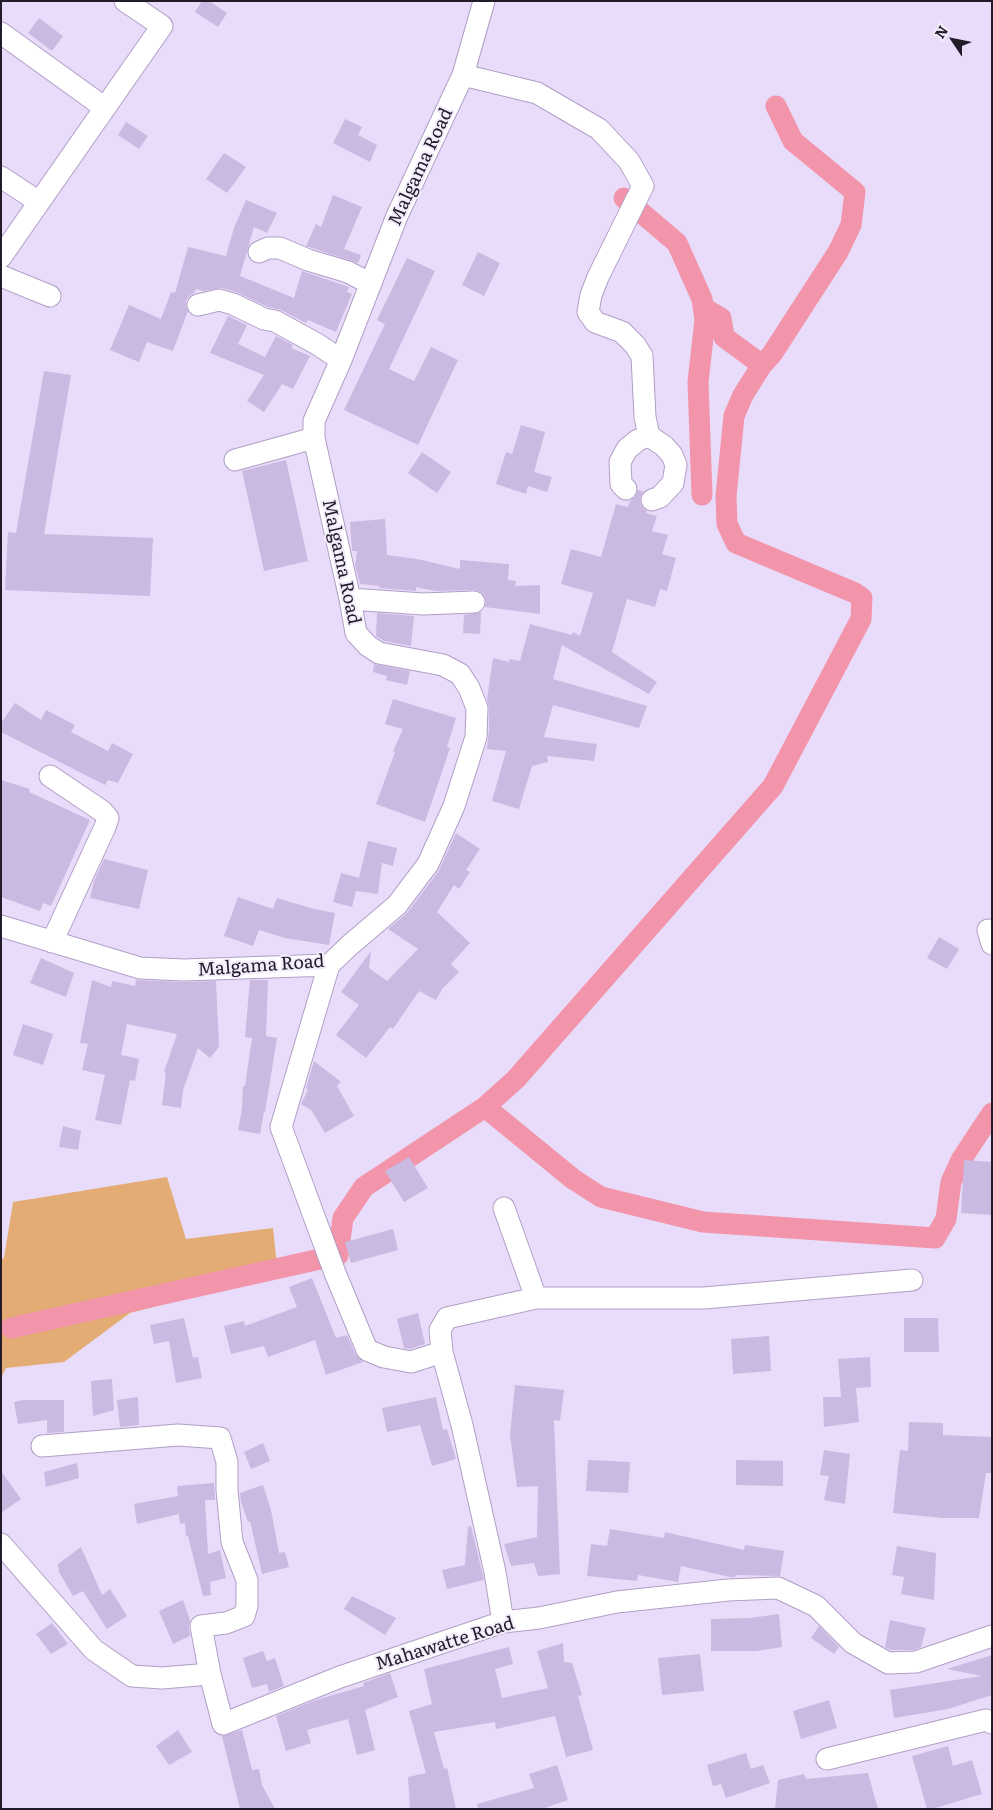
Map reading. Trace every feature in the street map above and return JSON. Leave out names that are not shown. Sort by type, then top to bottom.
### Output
[{"type":"street","points":[[1,257],[162,26],[124,1]]},
{"type":"street","name":"Malgama Road","points":[[1,926],[140,968],[184,970],[329,965],[397,905],[428,864],[454,806],[476,737],[477,708],[469,688],[460,674],[443,666],[379,653],[368,646],[356,634],[314,438],[314,420],[341,360],[397,216],[462,75],[484,1]]},
{"type":"street","points":[[1,33],[105,108]]},
{"type":"street","points":[[462,75],[537,93],[599,129],[628,160],[643,186],[598,276],[591,295],[588,312],[595,322],[622,332],[635,345],[642,356],[645,417],[649,436],[672,454],[676,465],[674,483],[660,497],[652,500]]},
{"type":"street","points":[[1,177],[39,202]]},
{"type":"street","points":[[259,252],[268,248],[280,248],[308,260],[348,272],[371,284]]},
{"type":"street","points":[[1,276],[50,296]]},
{"type":"street","points":[[198,304],[219,300],[233,304],[264,319],[275,321],[317,344],[341,360]]},
{"type":"street","points":[[626,489],[621,484],[620,462],[627,449],[638,440],[649,436]]},
{"type":"street","points":[[235,460],[314,438]]},
{"type":"street","points":[[350,599],[423,604],[474,602]]},
{"type":"street","points":[[50,776],[102,811],[108,818],[106,827],[52,942]]},
{"type":"street","points":[[329,965],[280,1128],[335,1273],[367,1350],[384,1357],[411,1362],[442,1352]]},
{"type":"street","points":[[504,1208],[536,1298]]},
{"type":"street","points":[[503,1622],[495,1572],[464,1434],[442,1352],[440,1330],[447,1318],[536,1298],[704,1298],[912,1280]]},
{"type":"street","points":[[1,1544],[94,1650],[132,1676],[162,1678],[210,1674],[201,1626],[226,1623],[244,1616],[247,1606],[247,1580],[232,1542],[227,1490],[227,1462],[220,1438],[178,1435],[42,1446]]},
{"type":"street","name":"Mahawatte Road","points":[[210,1674],[224,1724],[340,1677],[503,1622],[539,1618],[617,1602],[728,1590],[778,1588],[816,1606],[853,1643],[888,1663],[916,1662],[992,1636]]},
{"type":"street","points":[[827,1759],[986,1720],[992,1723]]},
{"type":"shaded area","points":[[167,1177],[186,1239],[273,1228],[278,1275],[130,1313],[64,1362],[6,1368],[1,1378],[1,1259],[4,1258],[13,1202]]},
{"type":"building","points":[[202,1],[209,1],[227,13],[218,27],[195,12]]},
{"type":"building","points":[[39,18],[63,36],[52,51],[28,33]]},
{"type":"building","points":[[345,119],[362,127],[358,135],[377,145],[370,162],[333,143]]},
{"type":"building","points":[[126,122],[148,136],[139,149],[118,135]]},
{"type":"building","points":[[224,153],[246,167],[227,193],[206,179]]},
{"type":"building","points":[[333,195],[362,207],[344,249],[361,255],[358,263],[306,246],[316,224],[321,227]]},
{"type":"building","points":[[246,200],[277,213],[267,233],[254,227],[240,276],[294,298],[302,271],[349,287],[347,292],[352,294],[336,332],[308,320],[306,323],[281,310],[268,307],[236,292],[222,288],[203,291],[196,289],[186,301],[188,311],[173,351],[147,342],[139,362],[110,350],[129,305],[161,319],[171,292],[175,293],[188,247],[226,256],[234,228]]},
{"type":"building","points":[[478,252],[500,263],[484,296],[462,285]]},
{"type":"building","points":[[407,258],[435,271],[389,369],[414,381],[431,347],[458,360],[418,445],[344,410],[385,324],[377,320]]},
{"type":"building","points":[[228,316],[247,325],[238,344],[265,357],[276,336],[293,345],[291,348],[310,356],[293,389],[282,384],[264,412],[247,401],[264,375],[210,353]]},
{"type":"building","points":[[44,371],[71,375],[44,534],[153,538],[150,596],[5,590],[8,532],[16,533]]},
{"type":"building","points":[[521,425],[545,432],[534,472],[552,477],[547,492],[528,486],[526,494],[496,484],[506,452],[512,454]]},
{"type":"building","points":[[422,452],[451,472],[437,493],[408,473]]},
{"type":"building","points":[[286,460],[308,561],[264,571],[242,471]]},
{"type":"building","points":[[638,490],[643,491],[640,498],[641,505],[647,511],[646,513],[657,516],[652,531],[668,535],[662,554],[676,558],[667,591],[660,589],[655,607],[627,599],[612,652],[657,682],[649,694],[562,645],[553,679],[647,706],[639,728],[553,705],[544,737],[597,744],[594,761],[547,756],[548,762],[532,766],[519,809],[492,801],[506,751],[487,749],[489,708],[487,699],[493,658],[509,662],[509,659],[520,661],[530,624],[572,635],[573,632],[580,636],[593,593],[561,584],[571,549],[601,557],[616,504],[628,507]]},
{"type":"building","points":[[385,519],[387,555],[417,559],[460,569],[460,560],[509,564],[508,580],[516,581],[515,586],[540,585],[540,614],[485,607],[484,595],[474,590],[435,591],[416,587],[416,591],[379,588],[380,586],[360,584],[355,565],[357,551],[352,551],[350,522]]},
{"type":"building","points":[[481,612],[480,634],[463,633],[464,615]]},
{"type":"building","points":[[377,613],[414,616],[411,646],[384,641],[376,636]]},
{"type":"building","points":[[374,664],[410,671],[407,685],[386,680],[387,676],[373,672]]},
{"type":"building","points":[[393,699],[456,718],[447,747],[450,748],[425,822],[376,804],[395,752],[393,751],[403,729],[385,724]]},
{"type":"building","points":[[15,703],[41,720],[46,710],[75,725],[71,732],[108,751],[112,743],[133,754],[118,783],[108,780],[105,785],[1,732],[1,723]]},
{"type":"building","points":[[1,780],[30,789],[29,792],[90,820],[51,906],[43,903],[40,911],[1,897]]},
{"type":"building","points":[[456,833],[480,849],[466,870],[470,872],[459,889],[454,885],[437,912],[470,943],[451,964],[459,972],[442,989],[436,1000],[419,991],[393,1029],[390,1027],[366,1058],[336,1035],[359,1005],[341,992],[371,951],[369,968],[387,981],[418,949],[388,929],[407,913],[438,872]]},
{"type":"building","points":[[368,841],[397,848],[393,866],[382,863],[378,894],[356,891],[352,907],[333,902],[341,873],[359,878]]},
{"type":"building","points":[[104,859],[148,870],[139,909],[90,898],[94,881]]},
{"type":"building","points":[[238,897],[273,909],[277,898],[335,913],[329,945],[285,938],[259,930],[253,946],[224,936]]},
{"type":"building","points":[[939,937],[959,949],[947,969],[927,958]]},
{"type":"building","points":[[41,958],[74,973],[66,997],[30,983]]},
{"type":"building","points":[[92,980],[111,987],[112,981],[135,986],[136,980],[216,981],[219,1047],[210,1058],[198,1048],[183,1090],[181,1108],[162,1105],[166,1073],[164,1072],[177,1034],[127,1024],[121,1055],[139,1059],[135,1081],[130,1080],[121,1125],[95,1120],[105,1075],[82,1070],[88,1044],[80,1043]]},
{"type":"building","points":[[250,980],[268,980],[266,1036],[277,1038],[260,1134],[238,1130],[242,1109],[243,1086],[245,1086],[252,1038],[245,1037]]},
{"type":"building","points":[[23,1024],[53,1034],[43,1065],[13,1055]]},
{"type":"building","points":[[314,1061],[341,1082],[337,1086],[354,1116],[325,1133],[311,1110],[301,1104],[308,1090],[306,1088]]},
{"type":"building","points":[[63,1126],[81,1131],[78,1150],[59,1147]]},
{"type":"building","points":[[409,1157],[428,1188],[404,1202],[385,1171]]},
{"type":"building","points":[[964,1160],[992,1162],[992,1215],[961,1213]]},
{"type":"building","points":[[393,1229],[398,1250],[351,1263],[345,1242]]},
{"type":"building","points":[[312,1278],[336,1338],[347,1335],[356,1355],[363,1362],[326,1375],[315,1340],[268,1357],[264,1346],[231,1354],[224,1326],[244,1321],[245,1326],[297,1307],[289,1287]]},
{"type":"building","points":[[418,1313],[425,1344],[410,1349],[404,1348],[397,1319]]},
{"type":"building","points":[[184,1318],[193,1358],[198,1357],[202,1378],[176,1383],[169,1341],[154,1344],[150,1325]]},
{"type":"building","points":[[904,1318],[938,1318],[939,1352],[904,1352]]},
{"type":"building","points":[[769,1336],[771,1371],[733,1374],[731,1339]]},
{"type":"building","points":[[870,1357],[871,1387],[856,1388],[859,1422],[824,1427],[823,1397],[841,1397],[838,1359]]},
{"type":"building","points":[[112,1379],[114,1410],[93,1416],[91,1381]]},
{"type":"building","points":[[515,1385],[564,1390],[560,1421],[554,1420],[560,1574],[538,1576],[534,1563],[511,1566],[504,1544],[537,1537],[538,1486],[517,1487],[510,1435]]},
{"type":"building","points":[[138,1397],[139,1425],[120,1427],[117,1400]]},
{"type":"building","points":[[436,1397],[443,1430],[447,1429],[456,1459],[432,1466],[420,1425],[387,1432],[382,1408]]},
{"type":"building","points":[[23,1400],[64,1400],[64,1432],[47,1433],[47,1420],[18,1424],[14,1402]]},
{"type":"building","points":[[909,1422],[943,1423],[943,1435],[992,1437],[992,1473],[986,1473],[979,1518],[942,1518],[893,1513],[900,1450],[908,1451]]},
{"type":"building","points":[[263,1443],[270,1461],[251,1469],[244,1452]]},
{"type":"building","points":[[824,1450],[850,1454],[845,1504],[824,1500],[829,1476],[820,1475]]},
{"type":"building","points":[[588,1460],[630,1462],[628,1493],[586,1491]]},
{"type":"building","points":[[736,1460],[783,1461],[783,1486],[736,1485]]},
{"type":"building","points":[[77,1463],[79,1478],[46,1487],[44,1472]]},
{"type":"building","points":[[1,1471],[21,1499],[1,1513]]},
{"type":"building","points":[[214,1483],[215,1500],[205,1500],[208,1554],[220,1550],[226,1578],[210,1582],[211,1595],[203,1596],[188,1536],[186,1536],[185,1523],[180,1524],[179,1514],[137,1524],[134,1504],[178,1496],[177,1486]]},
{"type":"building","points":[[263,1485],[271,1510],[279,1553],[285,1552],[289,1567],[262,1574],[250,1521],[248,1522],[240,1493]]},
{"type":"building","points":[[471,1526],[484,1580],[447,1589],[442,1570],[465,1565],[468,1527]]},
{"type":"building","points":[[610,1529],[664,1538],[665,1532],[744,1550],[745,1545],[784,1551],[780,1576],[736,1575],[735,1577],[730,1577],[681,1566],[678,1582],[638,1575],[637,1581],[587,1576],[591,1544],[607,1546]]},
{"type":"building","points":[[897,1546],[936,1553],[934,1600],[901,1594],[904,1577],[892,1575]]},
{"type":"building","points":[[81,1547],[102,1595],[110,1589],[127,1616],[107,1629],[83,1591],[73,1596],[59,1572],[58,1564]]},
{"type":"building","points":[[352,1596],[396,1618],[385,1635],[344,1609]]},
{"type":"building","points":[[183,1600],[190,1620],[190,1636],[173,1644],[159,1611]]},
{"type":"building","points":[[779,1614],[782,1647],[756,1651],[711,1651],[711,1619],[750,1618]]},
{"type":"building","points":[[890,1620],[926,1628],[921,1647],[914,1650],[891,1650],[885,1647]]},
{"type":"building","points":[[52,1623],[68,1644],[51,1654],[36,1634]]},
{"type":"building","points":[[819,1626],[839,1647],[834,1654],[811,1638]]},
{"type":"building","points":[[563,1643],[564,1662],[572,1663],[582,1695],[578,1696],[593,1750],[566,1757],[555,1716],[496,1729],[495,1722],[434,1732],[444,1769],[447,1768],[456,1809],[410,1809],[408,1777],[426,1773],[409,1711],[432,1704],[424,1669],[509,1647],[513,1664],[495,1669],[502,1698],[548,1688],[537,1651]]},
{"type":"building","points":[[263,1651],[267,1661],[275,1658],[284,1686],[269,1692],[267,1684],[252,1688],[243,1658]]},
{"type":"building","points":[[700,1654],[704,1691],[662,1695],[658,1658]]},
{"type":"building","points":[[992,1655],[992,1695],[948,1709],[894,1718],[890,1690],[982,1676],[947,1669]]},
{"type":"building","points":[[390,1673],[398,1697],[365,1710],[375,1750],[357,1755],[348,1719],[307,1730],[311,1743],[286,1751],[276,1716],[316,1700],[364,1686],[363,1683]]},
{"type":"building","points":[[829,1700],[837,1728],[801,1739],[793,1711]]},
{"type":"building","points":[[178,1730],[192,1752],[169,1765],[156,1746]]},
{"type":"building","points":[[242,1730],[252,1770],[259,1769],[262,1785],[275,1809],[240,1809],[222,1736]]},
{"type":"building","points":[[948,1746],[953,1766],[972,1760],[982,1794],[927,1809],[912,1756]]},
{"type":"building","points":[[746,1753],[751,1769],[763,1765],[770,1783],[726,1798],[721,1784],[713,1786],[707,1765]]},
{"type":"building","points":[[557,1765],[568,1800],[542,1809],[478,1809],[477,1804],[534,1788],[529,1774]]},
{"type":"building","points":[[868,1773],[878,1809],[775,1809],[778,1780],[804,1774],[806,1779]]},
{"type":"waterway","points":[[11,1328],[338,1255],[343,1218],[364,1187],[485,1107],[516,1079],[773,786],[861,619],[862,598],[855,593],[736,543],[727,524],[726,496],[734,416],[743,395],[762,365],[772,354],[838,252],[851,225],[855,192],[793,141],[776,106]]},
{"type":"waterway","points":[[624,198],[677,243],[702,299],[705,320],[698,382],[702,495]]},
{"type":"waterway","points":[[704,308],[721,318],[724,337],[762,365]]},
{"type":"waterway","points":[[485,1107],[573,1179],[601,1197],[703,1222],[935,1238],[946,1219],[951,1182],[961,1160],[992,1113]]}]
